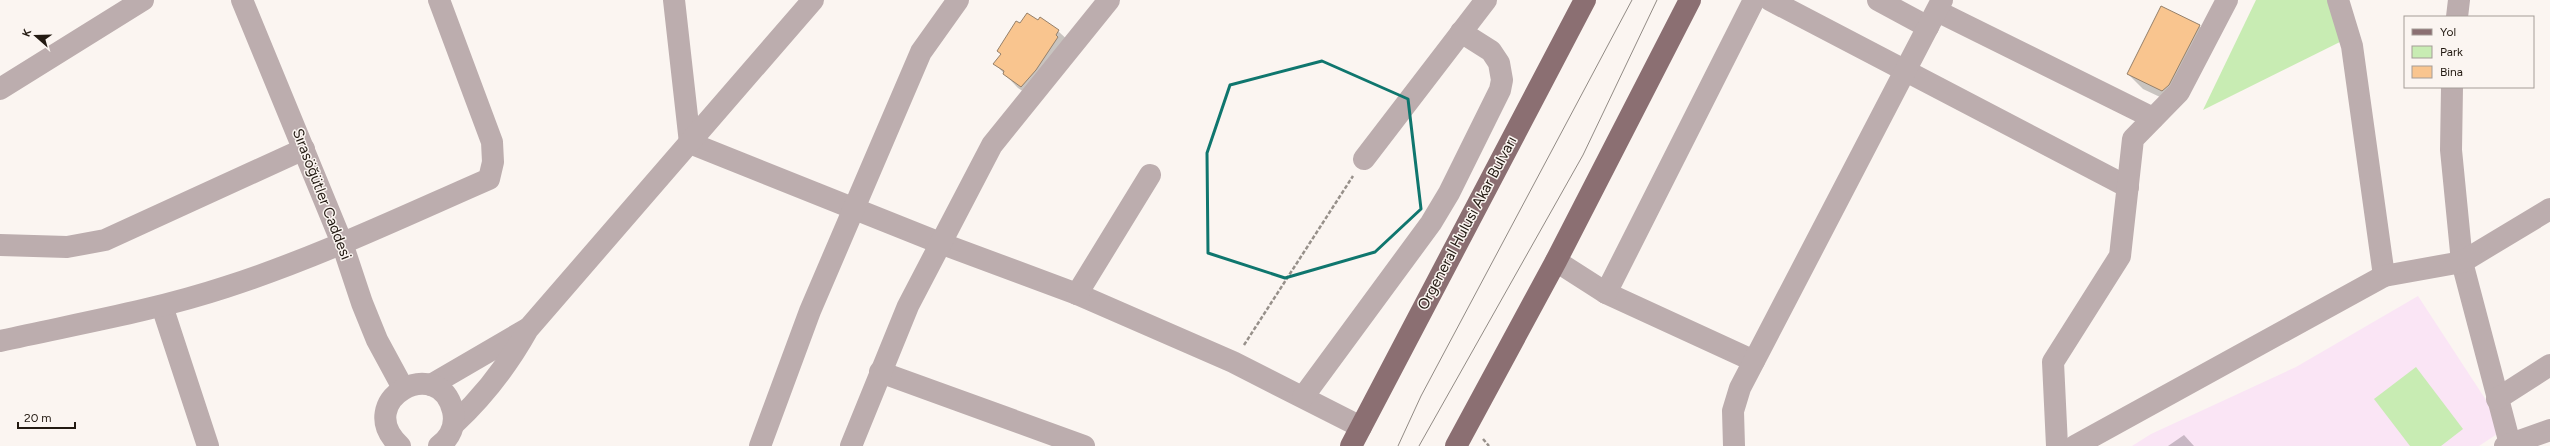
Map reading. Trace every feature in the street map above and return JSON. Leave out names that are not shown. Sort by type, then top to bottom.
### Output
[{"type":"main road","name":"Orgeneral Hulusi Akar Bulvarı","points":[[1351,446],[1585,0]]},
{"type":"main road","points":[[1456,446],[1469,425],[1556,261],[1690,0]]},
{"type":"street","points":[[0,89],[142,0]]},
{"type":"street","name":"Sırasöğütler Caddesi","points":[[242,0],[342,243],[377,340],[403,388]]},
{"type":"street","points":[[0,341],[162,306],[265,274],[342,243],[489,179],[493,162],[492,142],[439,0]]},
{"type":"street","points":[[674,0],[690,143]]},
{"type":"street","points":[[447,440],[487,390],[516,350],[528,329],[813,0]]},
{"type":"street","points":[[760,446],[807,318],[921,52],[958,0]]},
{"type":"street","points":[[851,446],[908,306],[992,145],[1109,0]]},
{"type":"street","points":[[1364,159],[1486,0]]},
{"type":"street","points":[[1606,293],[1754,0]]},
{"type":"street","points":[[1770,0],[2128,187]]},
{"type":"street","points":[[1878,0],[1936,13],[2153,118]]},
{"type":"street","points":[[2057,446],[2053,362],[2120,256],[2133,139],[2179,92],[2227,0]]},
{"type":"street","points":[[2338,0],[2352,46],[2384,276]]},
{"type":"street","points":[[2457,16],[2459,0]]},
{"type":"street","points":[[1734,446],[1733,410],[1740,388],[1936,13]]},
{"type":"street","points":[[1303,397],[1431,223],[1449,193],[1500,90],[1501,70],[1491,51],[1461,32]]},
{"type":"street","points":[[2452,88],[2451,150],[2462,262],[2498,399],[2508,445],[2550,430]]},
{"type":"street","points":[[690,143],[940,243],[1077,294],[1233,362],[1361,426]]},
{"type":"street","points":[[0,245],[67,247],[105,240],[304,149]]},
{"type":"street","points":[[1077,294],[1150,175]]},
{"type":"street","points":[[2075,446],[2384,276],[2462,262],[2550,209]]},
{"type":"street","points":[[1556,261],[1606,293],[1754,361]]},
{"type":"street","points":[[162,306],[208,446]]},
{"type":"street","points":[[431,385],[528,329]]},
{"type":"street","points":[[2498,399],[2550,365]]},
{"type":"street","points":[[880,372],[1084,446]]},
{"type":"street","points":[[388,441],[386,411],[395,394],[403,388],[417,384],[431,385],[447,396],[454,415],[447,440]]},
{"type":"path","points":[[1233,362],[1319,225],[1364,159]]},
{"type":"highlighted area","points":[[1322,61],[1408,99],[1421,209],[1375,252],[1285,278],[1208,253],[1207,153],[1230,85]]},
{"type":"shaded area","points":[[2418,296],[2501,423],[2497,434],[2479,446],[2132,446],[2151,434],[2296,367]]},
{"type":"green space","points":[[2256,0],[2338,0],[2348,38],[2203,110]]},
{"type":"green space","points":[[2416,367],[2463,429],[2441,446],[2410,446],[2374,399]]},
{"type":"building","points":[[2161,6],[2200,25],[2169,85],[2162,91],[2127,74]]},
{"type":"building","points":[[1027,13],[1038,20],[1040,17],[1059,30],[1056,35],[1058,37],[1036,70],[1021,87],[1003,74],[1004,71],[993,64],[1001,54],[997,51],[1016,21],[1020,23]]},
{"type":"tram line","points":[[1398,446],[1421,396],[1632,0]]},
{"type":"tram line","points":[[1419,446],[1583,155],[1657,0]]}]
